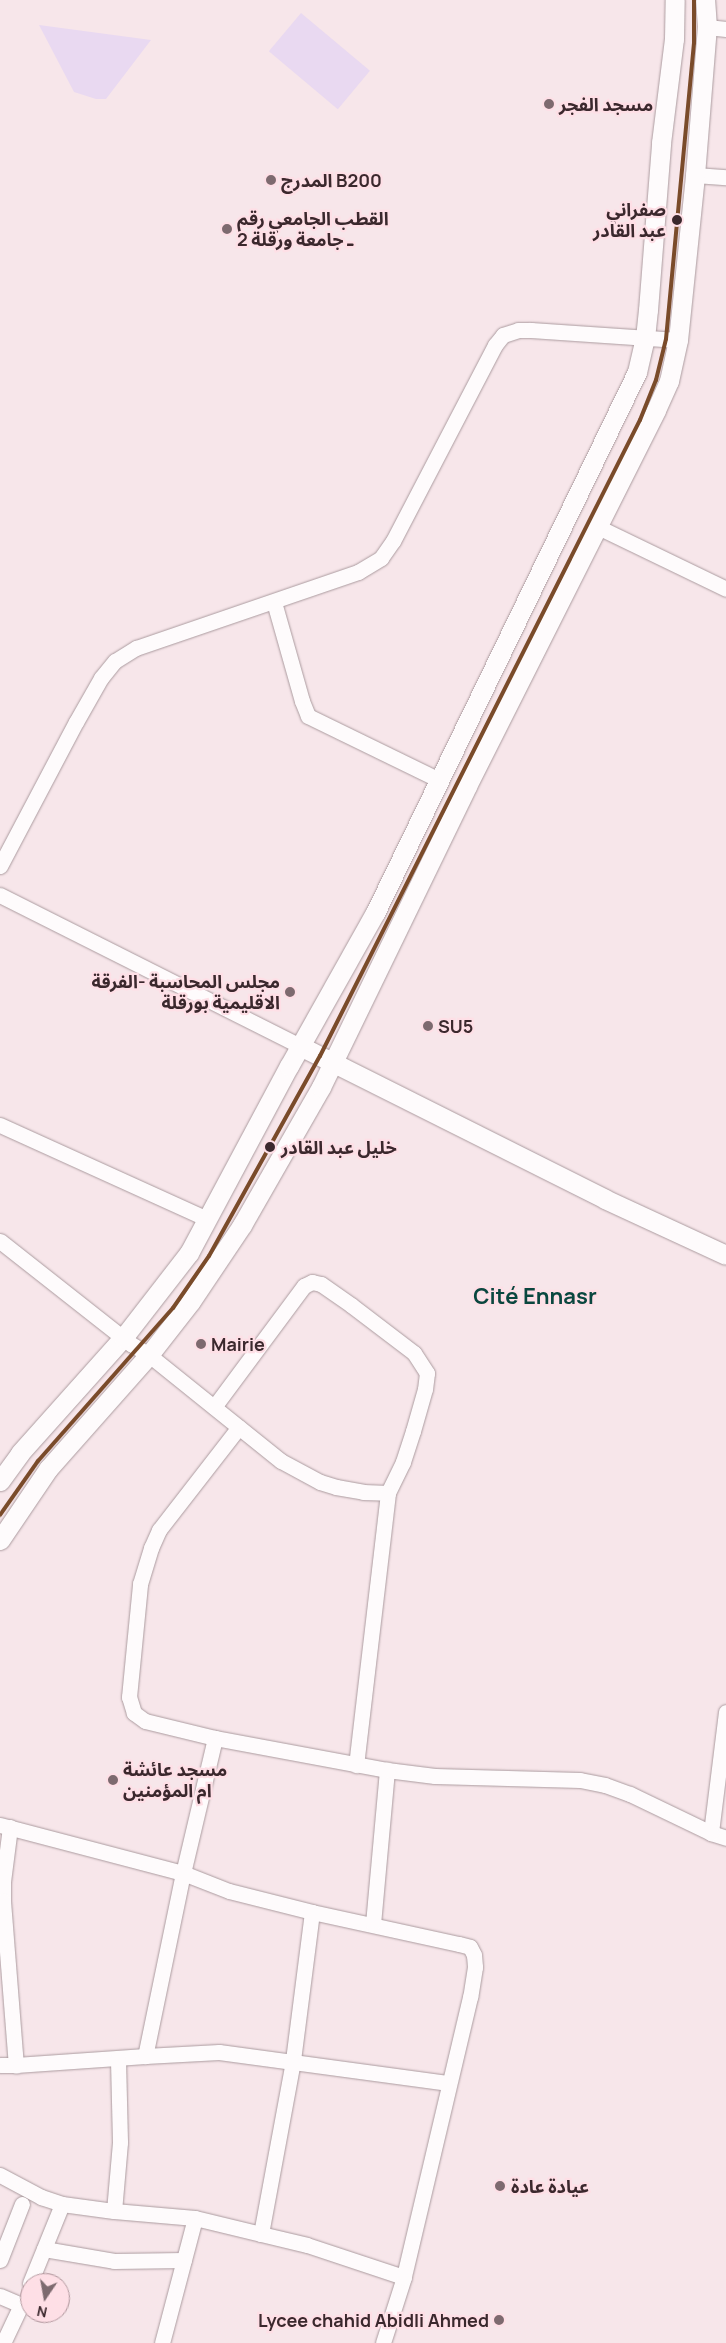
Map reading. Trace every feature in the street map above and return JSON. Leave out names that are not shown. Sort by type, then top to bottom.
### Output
[{"type":"street","points":[[0,1482],[20,1453],[123,1338],[177,1270],[207,1219],[300,1046],[375,913],[637,372],[645,338],[661,143],[674,39],[675,0]]},
{"type":"street","points":[[0,1540],[48,1469],[149,1355],[191,1302],[242,1225],[333,1062],[472,777],[669,382],[678,340],[695,175],[707,27],[705,0]]},
{"type":"street","points":[[707,27],[726,29]]},
{"type":"street","points":[[695,175],[726,177]]},
{"type":"street","points":[[0,866],[76,722],[101,678],[115,661],[136,648],[242,610],[274,602],[358,572],[381,558],[393,541],[479,374],[495,345],[503,335],[518,330],[678,340]]},
{"type":"street","points":[[598,527],[726,589]]},
{"type":"street","points":[[274,602],[308,716],[438,780]]},
{"type":"street","points":[[0,895],[605,1200],[726,1255]]},
{"type":"street","points":[[0,1126],[207,1219]]},
{"type":"street","points":[[0,1241],[123,1338],[149,1355],[281,1460],[320,1482],[363,1492],[388,1493]]},
{"type":"street","points":[[214,1407],[304,1286],[312,1282],[321,1284],[414,1353],[426,1373],[425,1389],[413,1431],[403,1462],[388,1493],[356,1765]]},
{"type":"street","points":[[239,1427],[159,1530],[151,1548],[140,1584],[129,1697],[134,1713],[145,1722],[215,1738],[387,1770],[434,1776],[580,1780],[605,1785],[630,1794],[711,1833],[726,1838]]},
{"type":"street","points":[[711,1833],[726,1712]]},
{"type":"street","points":[[144,2056],[183,1873],[215,1738]]},
{"type":"street","points":[[374,1924],[387,1770]]},
{"type":"street","points":[[16,2065],[3,1882],[5,1826],[183,1873],[229,1891],[312,1912],[459,1944],[472,1950],[475,1967],[471,1987],[404,2277],[383,2343]]},
{"type":"street","points":[[261,2234],[293,2062],[312,1912]]},
{"type":"street","points":[[0,2065],[118,2059],[204,2052],[449,2083]]},
{"type":"street","points":[[114,2211],[120,2142],[118,2059]]},
{"type":"street","points":[[0,2175],[36,2195],[62,2204],[114,2211],[195,2218],[307,2245],[404,2277]]},
{"type":"street","points":[[0,2260],[5,2235],[22,2204]]},
{"type":"street","points":[[34,2273],[62,2204]]},
{"type":"street","points":[[162,2343],[195,2218]]},
{"type":"street","points":[[44,2250],[114,2261],[184,2260]]},
{"type":"street","points":[[0,2296],[20,2305]]},
{"type":"street","points":[[3,2343],[20,2307]]},
{"type":"shaded area","points":[[301,13],[370,71],[338,109],[269,51]]},
{"type":"shaded area","points":[[39,25],[151,40],[106,99],[96,99],[74,92]]},
{"type":"transit line","points":[[0,1515],[38,1461],[173,1308],[209,1256],[320,1056],[640,420],[656,380],[666,339],[694,43],[694,0]]},
{"type":"place","name":"مسجد الفجر","points":[[549,104]]},
{"type":"place","name":"المدرج B200","points":[[271,180]]},
{"type":"place","name":"صفراني عبد القادر","points":[[677,220]]},
{"type":"place","name":"القطب الجامعي رقم 2 ـ جامعة ورقلة","points":[[227,229]]},
{"type":"place","name":"مجلس المحاسبة -الفرقة الاقليمية بورقلة","points":[[290,992]]},
{"type":"place","name":"SU5","points":[[428,1026]]},
{"type":"place","name":"خليل عبد القادر","points":[[270,1147]]},
{"type":"place","name":"Mairie","points":[[201,1344]]},
{"type":"place","name":"مسجد عائشة ام المؤمنين","points":[[113,1780]]},
{"type":"place","name":"عيادة عادة","points":[[500,2186]]},
{"type":"place","name":"Lycee chahid Abidli Ahmed","points":[[499,2320]]},
{"type":"district","name":"Cité Ennasr","points":[[535,1297]]}]
